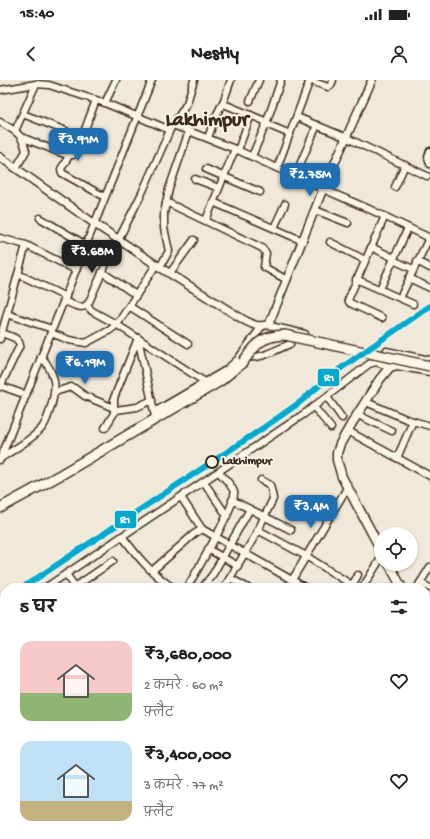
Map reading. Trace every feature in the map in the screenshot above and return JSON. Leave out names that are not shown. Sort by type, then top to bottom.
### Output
[{"type":"main road","points":[[0,508],[62,474],[155,415],[227,376],[263,339],[274,335],[284,335],[430,366]]},
{"type":"main road","points":[[374,537],[347,488],[339,469],[337,453],[340,444],[380,379],[390,367],[397,365],[430,372]]},
{"type":"main road","points":[[393,571],[399,583]]},
{"type":"street","points":[[105,104],[116,80]]},
{"type":"street","points":[[0,459],[2,447],[42,356],[152,80]]},
{"type":"street","points":[[87,306],[102,272],[142,193],[172,127],[187,103],[194,80]]},
{"type":"street","points":[[208,138],[231,80]]},
{"type":"street","points":[[250,101],[259,80]]},
{"type":"street","points":[[252,156],[267,123],[281,80]]},
{"type":"street","points":[[277,168],[310,80],[328,87],[331,85],[333,80]]},
{"type":"street","points":[[138,338],[155,415],[242,359],[264,326],[269,324],[323,189],[372,80]]},
{"type":"street","points":[[0,90],[36,84],[49,85],[96,100],[138,116],[208,138],[252,156],[385,216],[429,241],[417,261],[400,298]]},
{"type":"street","points":[[15,131],[36,84]]},
{"type":"street","points":[[96,100],[76,153],[69,156],[61,169],[62,173],[105,198]]},
{"type":"street","points":[[223,102],[224,104],[290,134]]},
{"type":"street","points":[[23,114],[66,131]]},
{"type":"street","points":[[206,220],[251,115]]},
{"type":"street","points":[[297,117],[347,138],[427,176]]},
{"type":"street","points":[[0,122],[15,131],[21,137],[69,156]]},
{"type":"street","points":[[295,176],[317,125]]},
{"type":"street","points":[[7,314],[74,341],[86,343],[110,330],[116,324],[136,294],[170,251],[163,221],[166,202],[189,132]]},
{"type":"street","points":[[16,168],[26,151],[21,137]]},
{"type":"street","points":[[430,151],[428,157],[430,164]]},
{"type":"street","points":[[0,157],[118,240],[244,320],[254,325],[305,334]]},
{"type":"street","points":[[395,187],[405,165]]},
{"type":"street","points":[[206,169],[260,192]]},
{"type":"street","points":[[195,179],[219,188]]},
{"type":"street","points":[[166,202],[262,248],[266,253],[264,267],[287,280]]},
{"type":"street","points":[[213,202],[302,241]]},
{"type":"street","points":[[274,228],[285,204]]},
{"type":"street","points":[[315,210],[348,223]]},
{"type":"street","points":[[382,318],[348,302],[348,298],[385,216]]},
{"type":"street","points":[[40,218],[86,245]]},
{"type":"street","points":[[380,289],[408,228]]},
{"type":"street","points":[[0,238],[26,246],[76,270]]},
{"type":"street","points":[[170,273],[194,240]]},
{"type":"street","points":[[330,242],[365,260]]},
{"type":"street","points":[[26,246],[1,336],[15,338],[20,342],[20,345],[0,386],[26,395]]},
{"type":"street","points":[[371,247],[413,269]]},
{"type":"street","points":[[417,261],[430,268]]},
{"type":"street","points":[[102,272],[136,294]]},
{"type":"street","points":[[18,274],[83,308],[87,306]]},
{"type":"street","points":[[409,278],[430,288]]},
{"type":"street","points":[[356,279],[413,304]]},
{"type":"street","points":[[87,306],[92,311],[116,324],[205,382]]},
{"type":"street","points":[[129,306],[188,344]]},
{"type":"street","points":[[105,428],[114,410],[114,398],[138,338]]},
{"type":"street","points":[[242,359],[255,358],[290,344]]},
{"type":"street","points":[[386,351],[430,360]]},
{"type":"street","points":[[0,459],[42,428],[55,392],[55,383],[53,374],[42,356]]},
{"type":"street","points":[[52,583],[314,407],[373,362],[390,367]]},
{"type":"street","points":[[55,392],[71,387],[85,396],[114,410],[137,408],[152,400]]},
{"type":"street","points":[[327,397],[342,418]]},
{"type":"street","points":[[366,402],[413,421],[430,426]]},
{"type":"street","points":[[314,407],[331,428]]},
{"type":"street","points":[[358,415],[392,431]]},
{"type":"street","points":[[397,458],[413,421]]},
{"type":"street","points":[[348,431],[430,476]]},
{"type":"street","points":[[189,583],[216,536],[226,516],[234,493],[219,472]]},
{"type":"street","points":[[227,583],[258,530],[273,496],[270,485],[261,480]]},
{"type":"street","points":[[204,482],[226,516]]},
{"type":"street","points":[[292,580],[347,488]]},
{"type":"street","points":[[181,497],[202,529],[297,583]]},
{"type":"street","points":[[232,500],[290,530]]},
{"type":"street","points":[[206,583],[213,574],[250,509]]},
{"type":"street","points":[[152,572],[194,534],[202,529]]},
{"type":"street","points":[[258,530],[306,556],[346,583]]},
{"type":"street","points":[[122,536],[152,572],[166,583]]},
{"type":"street","points":[[208,549],[238,566]]},
{"type":"street","points":[[82,583],[113,561]]},
{"type":"street","points":[[419,583],[430,567]]},
{"type":"street","points":[[365,583],[374,569]]},
{"type":"street","points":[[66,574],[72,583]]},
{"type":"street","points":[[353,583],[358,574]]},
{"type":"street","points":[[230,578],[239,583]]},
{"type":"transit line","name":"R1","points":[[30,583],[266,426],[299,403],[334,373],[430,306]]},
{"type":"place","name":"Lakhimpur","points":[[212,462]]},
{"type":"district","name":"Lakhimpur","points":[[207,121]]}]
